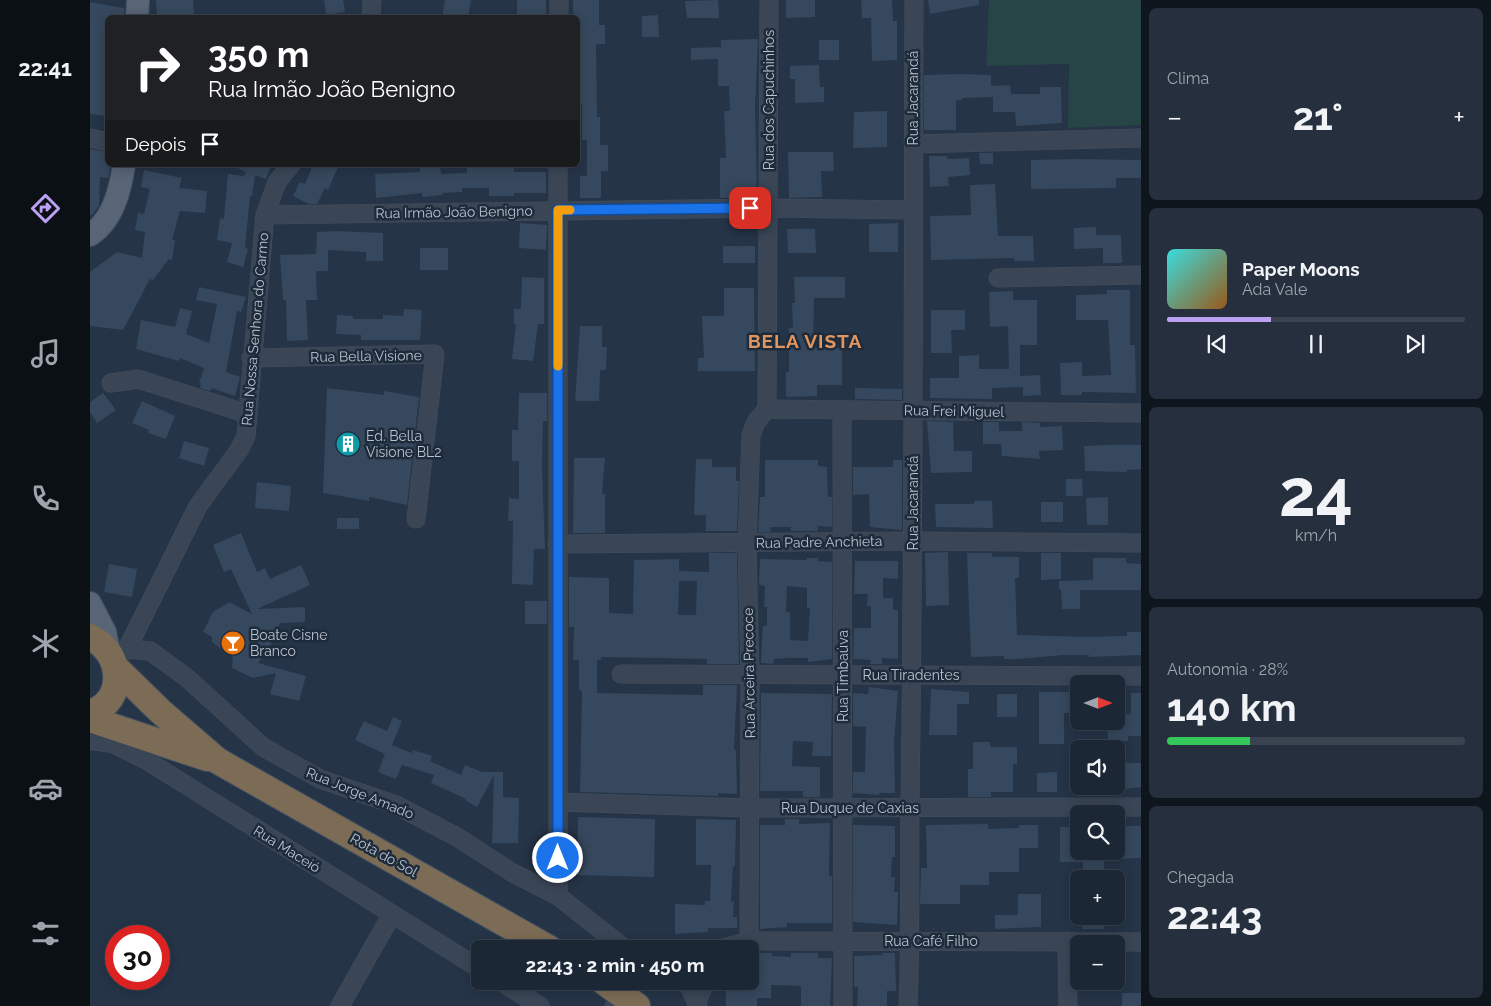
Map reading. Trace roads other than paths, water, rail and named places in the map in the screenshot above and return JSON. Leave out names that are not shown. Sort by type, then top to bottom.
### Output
[{"type":"highway","points":[[90,713],[97,711],[108,701],[117,680],[111,653]]},
{"type":"highway","name":"Rota do Sol","points":[[111,653],[160,711],[218,761]]},
{"type":"highway","name":"Rota do Sol","points":[[90,718],[218,761],[534,940]]},
{"type":"main road","points":[[137,15],[138,0]]},
{"type":"main road","points":[[90,236],[109,215],[119,192],[124,167]]},
{"type":"main road","points":[[90,603],[105,632],[111,653]]},
{"type":"street","points":[[371,15],[372,0]]},
{"type":"street","points":[[559,0],[559,15]]},
{"type":"street","name":"Rua dos Capuchinhos","points":[[767,409],[769,0]]},
{"type":"street","name":"Rua Jacarandá","points":[[908,1006],[911,941],[914,0]]},
{"type":"street","points":[[90,138],[105,141]]},
{"type":"street","points":[[913,144],[1141,138]]},
{"type":"street","name":"Rua Nossa Senhora do Carmo","points":[[111,653],[198,506],[239,450],[246,436],[251,358],[265,215],[278,182],[289,167]]},
{"type":"street","points":[[558,167],[558,896]]},
{"type":"street","name":"Rua Irmão João Benigno","points":[[265,215],[769,208],[912,210]]},
{"type":"street","points":[[998,278],[1141,275]]},
{"type":"street","name":"Rua Bella Visione","points":[[251,358],[435,354],[416,520]]},
{"type":"street","points":[[111,383],[138,379],[248,414]]},
{"type":"street","name":"Rua Frei Miguel","points":[[767,409],[1141,413]]},
{"type":"street","name":"Rua Arceira Precoce","points":[[749,940],[750,675],[747,544],[751,434],[756,422],[767,409]]},
{"type":"street","name":"Rua Timbaúva","points":[[842,410],[844,675],[842,809],[843,1006]]},
{"type":"street","name":"Rua Padre Anchieta","points":[[557,544],[747,544],[913,540],[1141,542]]},
{"type":"street","name":"Rua Jorge Amado","points":[[111,653],[150,651],[186,677],[263,747],[320,779],[396,805],[458,837],[513,873],[558,896],[614,940]]},
{"type":"street","name":"Rua Tiradentes","points":[[621,674],[1141,676]]},
{"type":"street","name":"Rua Maceió","points":[[90,740],[114,744],[146,760],[471,963]]},
{"type":"street","name":"Rua Duque de Caxias","points":[[558,802],[842,809],[1141,807]]},
{"type":"street","points":[[340,1006],[392,914]]},
{"type":"street","name":"Rua Café Filho","points":[[759,941],[1141,942]]},
{"type":"street","points":[[1068,942],[1068,1006]]},
{"type":"street","points":[[514,990],[540,1006]]},
{"type":"street","points":[[691,990],[698,1004]]},
{"type":"street","points":[[698,1004],[703,990]]},
{"type":"place","name":"Ed. Bella Visione BL2","points":[[348,444]]},
{"type":"place","name":"Boate Cisne Branco","points":[[233,643]]},
{"type":"district","name":"BELA VISTA","points":[[805,341]]}]
